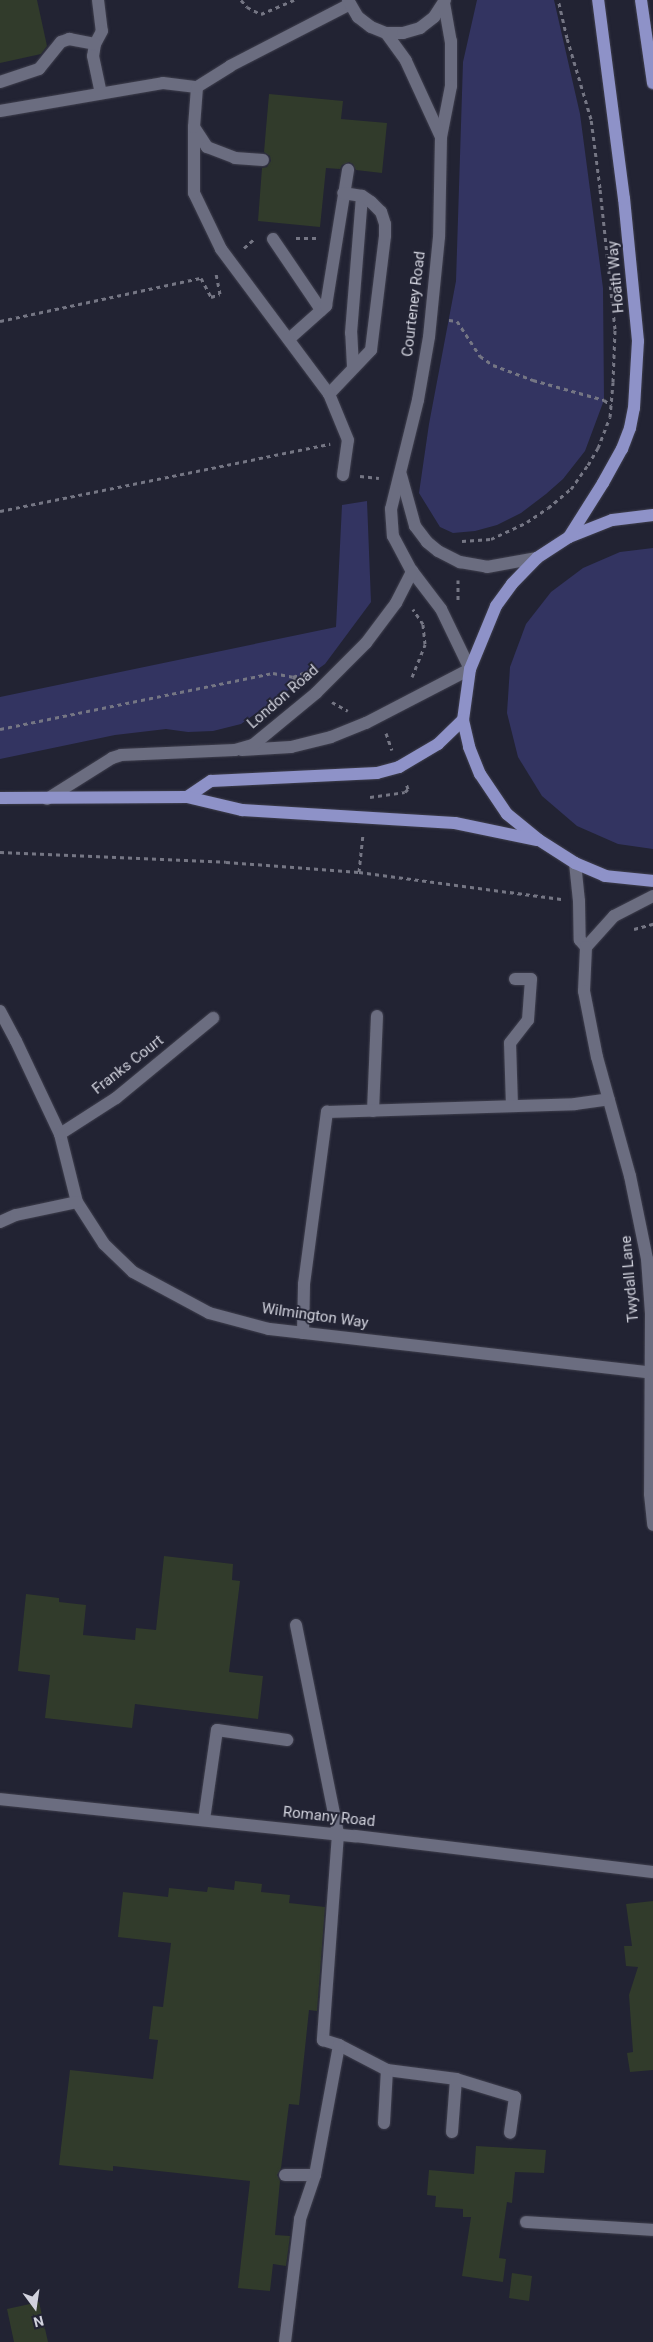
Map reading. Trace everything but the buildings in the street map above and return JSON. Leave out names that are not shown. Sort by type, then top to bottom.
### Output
[{"type":"main road","name":"Hoath Way","points":[[569,537],[622,449],[634,408],[637,360],[638,341],[624,199],[598,0]]},
{"type":"main road","points":[[641,0],[653,83]]},
{"type":"main road","points":[[653,515],[612,520],[569,537],[537,558],[512,584],[496,606],[470,669],[463,720],[471,752],[484,783],[507,814],[539,840],[575,863],[605,876],[653,881]]},
{"type":"main road","points":[[187,797],[211,781],[377,773],[399,766],[438,744],[463,720]]},
{"type":"main road","points":[[0,798],[187,797],[242,810],[455,823],[539,840]]},
{"type":"street","points":[[98,0],[102,31],[95,44],[93,56],[101,93]]},
{"type":"street","points":[[0,111],[163,83],[197,87],[230,66],[349,2],[358,17],[371,27],[386,33],[404,33],[420,28],[434,17],[444,1]]},
{"type":"street","name":"Courteney Road","points":[[444,1],[451,40],[451,86],[441,137],[438,237],[429,318],[429,337],[418,400],[391,509],[393,536],[412,571],[441,609],[470,669]]},
{"type":"street","name":"Courteney Road","points":[[386,33],[406,61],[441,137]]},
{"type":"street","points":[[0,82],[39,69],[61,42],[69,39],[95,44]]},
{"type":"street","points":[[197,87],[194,127],[194,193],[221,250],[329,394],[348,440],[343,475]]},
{"type":"street","points":[[194,127],[207,147],[235,158],[263,160]]},
{"type":"street","points":[[289,339],[326,306],[348,170]]},
{"type":"street","points":[[329,394],[371,350],[374,340],[385,236],[385,224],[381,212],[362,196],[343,193]]},
{"type":"street","points":[[353,368],[351,333],[362,196]]},
{"type":"street","points":[[273,239],[321,310]]},
{"type":"street","name":"Courteney Road","points":[[399,477],[415,526],[427,542],[460,562],[487,567],[537,558]]},
{"type":"street","name":"London Road","points":[[47,799],[112,758],[121,755],[228,750],[253,745],[316,693],[366,643],[396,603],[412,571]]},
{"type":"street","points":[[228,750],[291,747],[326,738],[366,723],[470,669]]},
{"type":"street","name":"Twydall Lane","points":[[575,863],[579,901],[580,940],[586,947],[584,991],[588,1018],[630,1176],[647,1259],[651,1312],[649,1372],[650,1494],[653,1525]]},
{"type":"street","points":[[586,947],[614,916],[653,896]]},
{"type":"street","points":[[512,1106],[510,1043],[528,1020],[531,979],[515,979]]},
{"type":"street","name":"Wilmington Way","points":[[0,1011],[60,1134],[77,1202],[104,1244],[133,1272],[209,1313],[269,1329],[649,1372]]},
{"type":"street","points":[[373,1111],[378,1016]]},
{"type":"street","name":"Franks Court","points":[[60,1134],[116,1098],[213,1018]]},
{"type":"street","points":[[303,1333],[304,1284],[327,1112],[575,1104],[609,1099]]},
{"type":"street","points":[[0,1222],[16,1215],[77,1202]]},
{"type":"street","points":[[296,1625],[338,1834],[324,2040],[339,2044],[387,2070],[456,2079],[515,2097],[510,2133]]},
{"type":"street","points":[[204,1820],[217,1730],[287,1740]]},
{"type":"street","name":"Romany Road","points":[[0,1799],[338,1834],[653,1872]]},
{"type":"street","points":[[285,2342],[300,2220],[315,2175],[339,2044]]},
{"type":"street","points":[[384,2123],[387,2070]]},
{"type":"street","points":[[452,2132],[456,2079]]},
{"type":"street","points":[[285,2175],[315,2175]]},
{"type":"street","points":[[526,2222],[653,2230]]},
{"type":"path","points":[[241,0],[261,14],[294,0]]},
{"type":"path","points":[[421,620],[460,599],[457,576],[462,541],[491,539],[527,522],[570,489],[598,448],[612,405],[614,329],[595,149],[591,120],[558,0]]},
{"type":"path","points":[[0,321],[201,278],[211,297],[220,294],[215,275],[228,260],[254,239],[336,238]]},
{"type":"path","points":[[429,318],[457,320],[480,356],[493,365],[533,380],[604,400],[612,405]]},
{"type":"path","points":[[0,511],[348,440]]},
{"type":"path","points":[[361,467],[360,476],[399,477]]},
{"type":"path","points":[[405,606],[414,610],[421,620],[426,644],[408,684]]},
{"type":"path","points":[[0,729],[273,673],[294,678],[303,685]]},
{"type":"path","points":[[330,701],[355,714]]},
{"type":"path","points":[[359,872],[362,835]]},
{"type":"path","points":[[0,852],[226,862],[359,872],[562,899]]},
{"type":"path","points":[[631,930],[653,924]]},
{"type":"shaded area","points":[[477,0],[554,0],[580,114],[603,288],[604,400],[585,451],[563,479],[546,494],[521,513],[497,525],[475,531],[453,533],[440,527],[419,493],[429,424],[456,281],[463,62]]},
{"type":"shaded area","points":[[367,501],[371,602],[325,664],[241,724],[213,731],[188,732],[166,729],[115,735],[0,759],[0,697],[336,627],[342,505]]},
{"type":"shaded area","points":[[653,548],[653,849],[618,844],[577,826],[542,796],[518,757],[507,713],[510,667],[526,624],[551,592],[583,568],[620,552]]}]
